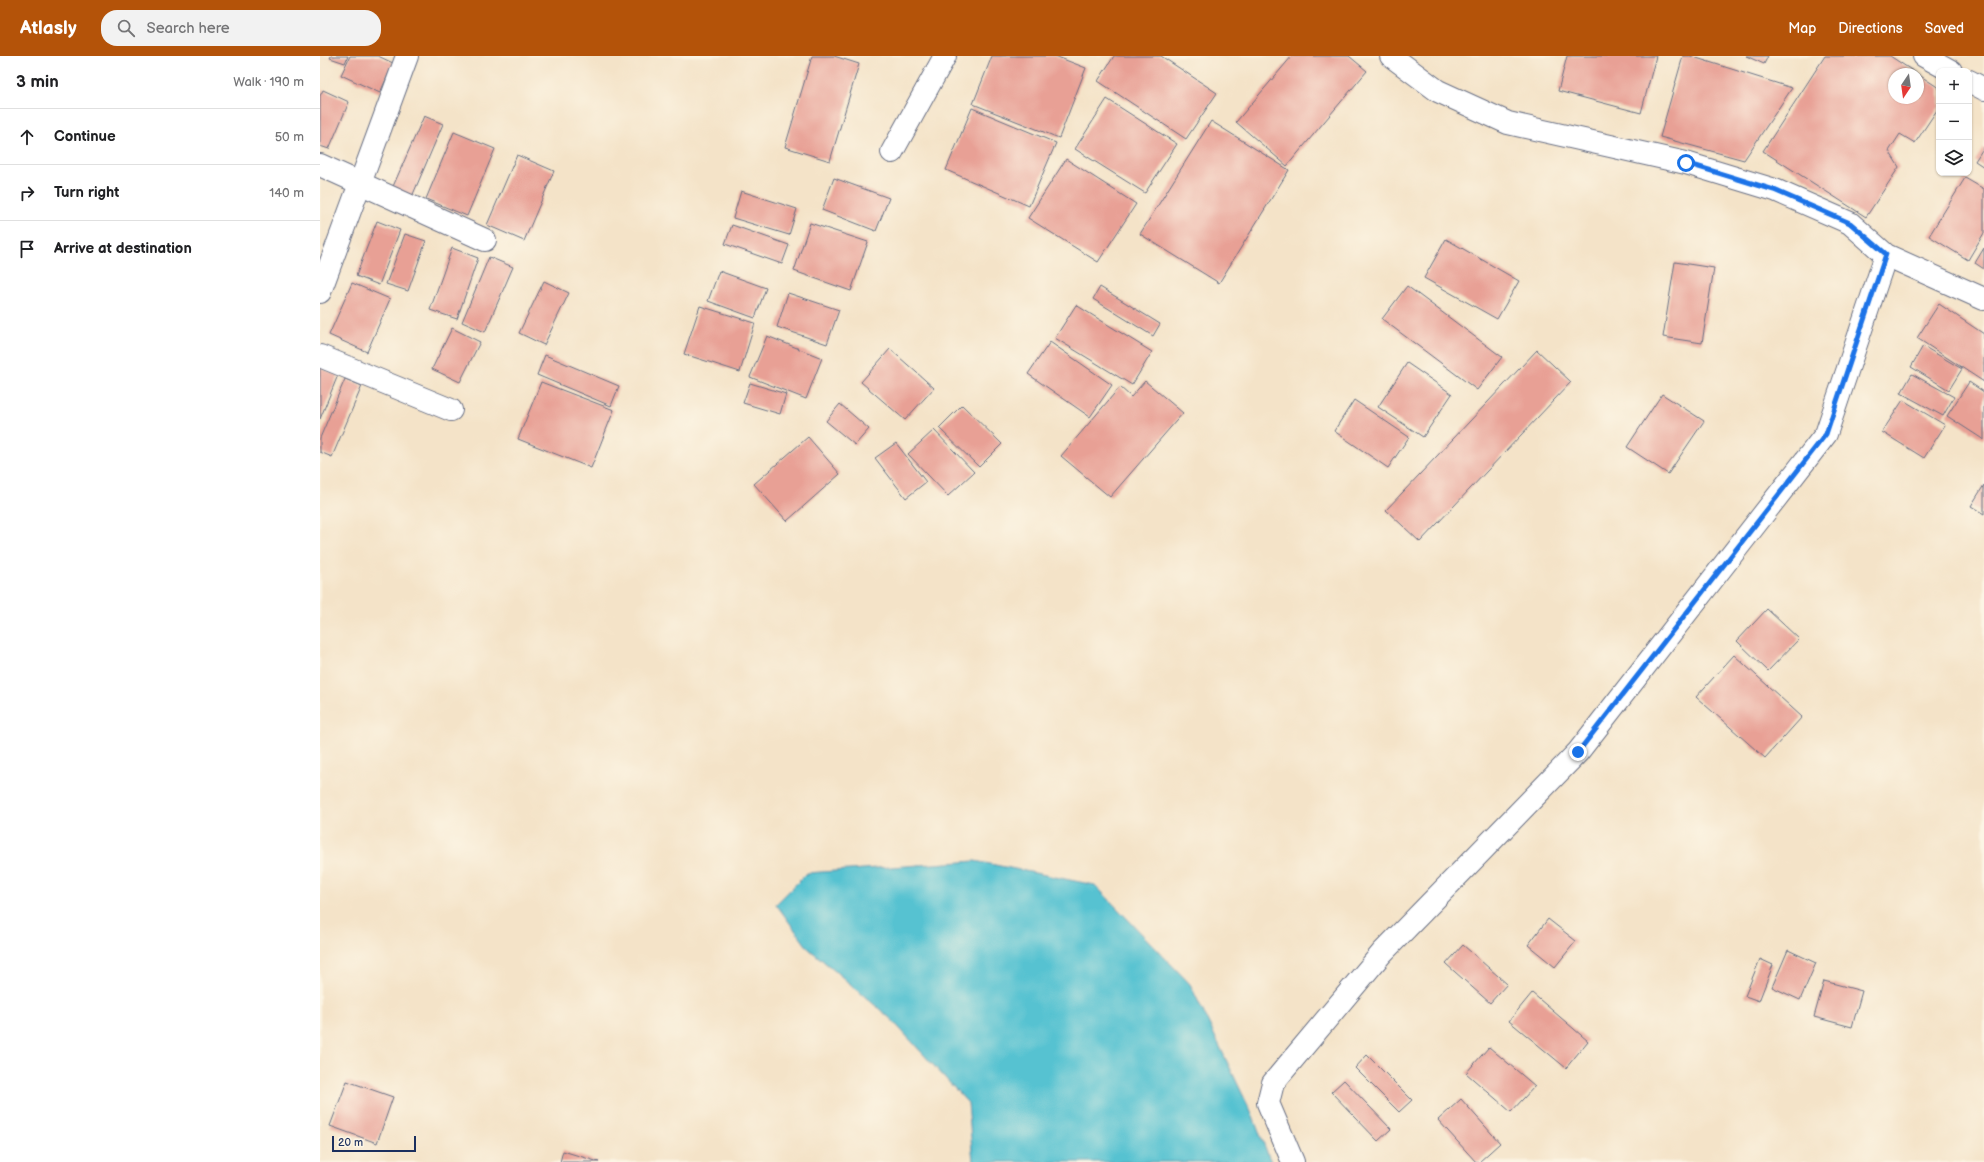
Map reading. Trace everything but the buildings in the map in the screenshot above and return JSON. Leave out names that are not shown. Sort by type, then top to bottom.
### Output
[{"type":"street","points":[[320,292],[407,56]]},
{"type":"street","points":[[892,152],[945,56]]},
{"type":"street","points":[[1391,56],[1438,91],[1508,123],[1686,163],[1774,190],[1850,223],[1886,254],[1984,300]]},
{"type":"street","points":[[1924,56],[1946,68]]},
{"type":"street","points":[[1972,83],[1984,89]]},
{"type":"street","points":[[320,165],[361,182],[485,240]]},
{"type":"street","points":[[1293,1162],[1268,1103],[1273,1083],[1382,952],[1578,752],[1826,434],[1886,254]]},
{"type":"street","points":[[320,356],[451,410]]},
{"type":"water","points":[[975,861],[1095,885],[1190,984],[1251,1112],[1271,1162],[973,1162],[968,1103],[891,1019],[808,948],[776,904],[807,873]]},
{"type":"route","points":[[1578,752],[1826,434],[1886,254],[1850,223],[1774,190],[1686,163]]}]
